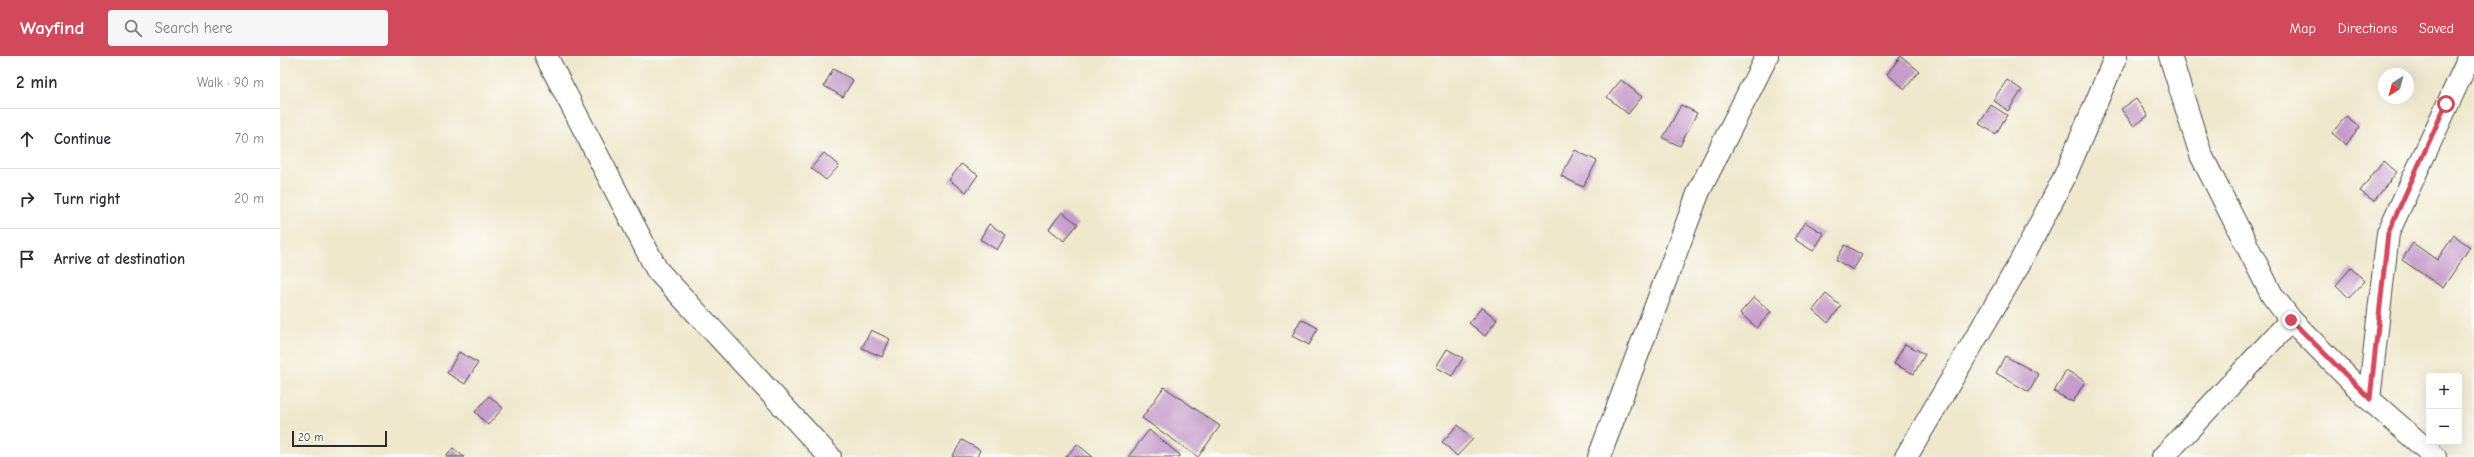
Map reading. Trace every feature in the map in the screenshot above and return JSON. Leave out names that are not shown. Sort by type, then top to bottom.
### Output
[{"type":"street","points":[[546,56],[657,270],[830,457]]},
{"type":"street","points":[[1599,457],[1700,191],[1767,56]]},
{"type":"street","points":[[1906,457],[2017,268],[2064,178],[2116,56]]},
{"type":"street","points":[[2170,56],[2201,155],[2272,295],[2291,320],[2370,399],[2435,457]]},
{"type":"street","points":[[2370,399],[2388,233],[2470,56]]},
{"type":"street","points":[[2163,457],[2291,320]]},
{"type":"building","points":[[1901,56],[1919,71],[1905,89],[1887,74]]},
{"type":"building","points":[[833,69],[853,80],[843,97],[824,86]]},
{"type":"building","points":[[1621,80],[1642,97],[1628,114],[1607,97]]},
{"type":"building","points":[[2007,80],[2022,90],[2008,111],[1993,100]]},
{"type":"building","points":[[2136,99],[2148,116],[2134,126],[2121,109]]},
{"type":"building","points":[[1681,105],[1697,113],[1680,146],[1663,138]]},
{"type":"building","points":[[1991,105],[2007,115],[1996,134],[1979,124]]},
{"type":"building","points":[[2346,116],[2360,127],[2346,145],[2332,133]]},
{"type":"building","points":[[1575,150],[1597,161],[1583,187],[1561,176]]},
{"type":"building","points":[[824,153],[839,166],[826,180],[811,168]]},
{"type":"building","points":[[2383,161],[2397,172],[2374,201],[2360,191]]},
{"type":"building","points":[[961,164],[978,175],[966,192],[949,180]]},
{"type":"building","points":[[1062,212],[1078,224],[1064,241],[1049,229]]},
{"type":"building","points":[[1805,222],[1824,234],[1813,251],[1794,239]]},
{"type":"building","points":[[989,224],[1006,235],[997,250],[980,239]]},
{"type":"building","points":[[2454,235],[2470,247],[2443,288],[2402,260],[2413,243],[2437,260]]},
{"type":"building","points":[[1845,245],[1862,255],[1853,270],[1836,260]]},
{"type":"building","points":[[2351,268],[2365,281],[2349,298],[2336,285]]},
{"type":"building","points":[[1826,294],[1841,306],[1828,323],[1813,310]]},
{"type":"building","points":[[1754,297],[1771,312],[1757,328],[1740,313]]},
{"type":"building","points":[[1482,307],[1497,320],[1485,336],[1469,323]]},
{"type":"building","points":[[1301,319],[1318,328],[1309,345],[1292,336]]},
{"type":"building","points":[[871,330],[890,339],[882,357],[862,348]]},
{"type":"building","points":[[1905,344],[1925,354],[1914,374],[1894,364]]},
{"type":"building","points":[[1447,349],[1463,358],[1452,376],[1436,367]]},
{"type":"building","points":[[459,352],[478,363],[465,384],[447,373]]},
{"type":"building","points":[[2005,356],[2039,374],[2029,392],[1996,373]]},
{"type":"building","points":[[2066,370],[2085,381],[2073,402],[2054,392]]},
{"type":"building","points":[[1164,387],[1220,426],[1198,457],[1142,418]]},
{"type":"building","points":[[489,396],[503,408],[488,425],[475,412]]},
{"type":"building","points":[[1458,425],[1473,439],[1457,456],[1442,442]]},
{"type":"building","points":[[1149,430],[1180,455],[1179,457],[1128,457]]},
{"type":"building","points":[[962,440],[980,450],[977,457],[952,457]]},
{"type":"building","points":[[1077,444],[1093,457],[1066,457]]},
{"type":"building","points":[[453,448],[464,457],[446,457]]},
{"type":"route","points":[[2291,320],[2370,399],[2388,233],[2446,104]]}]
